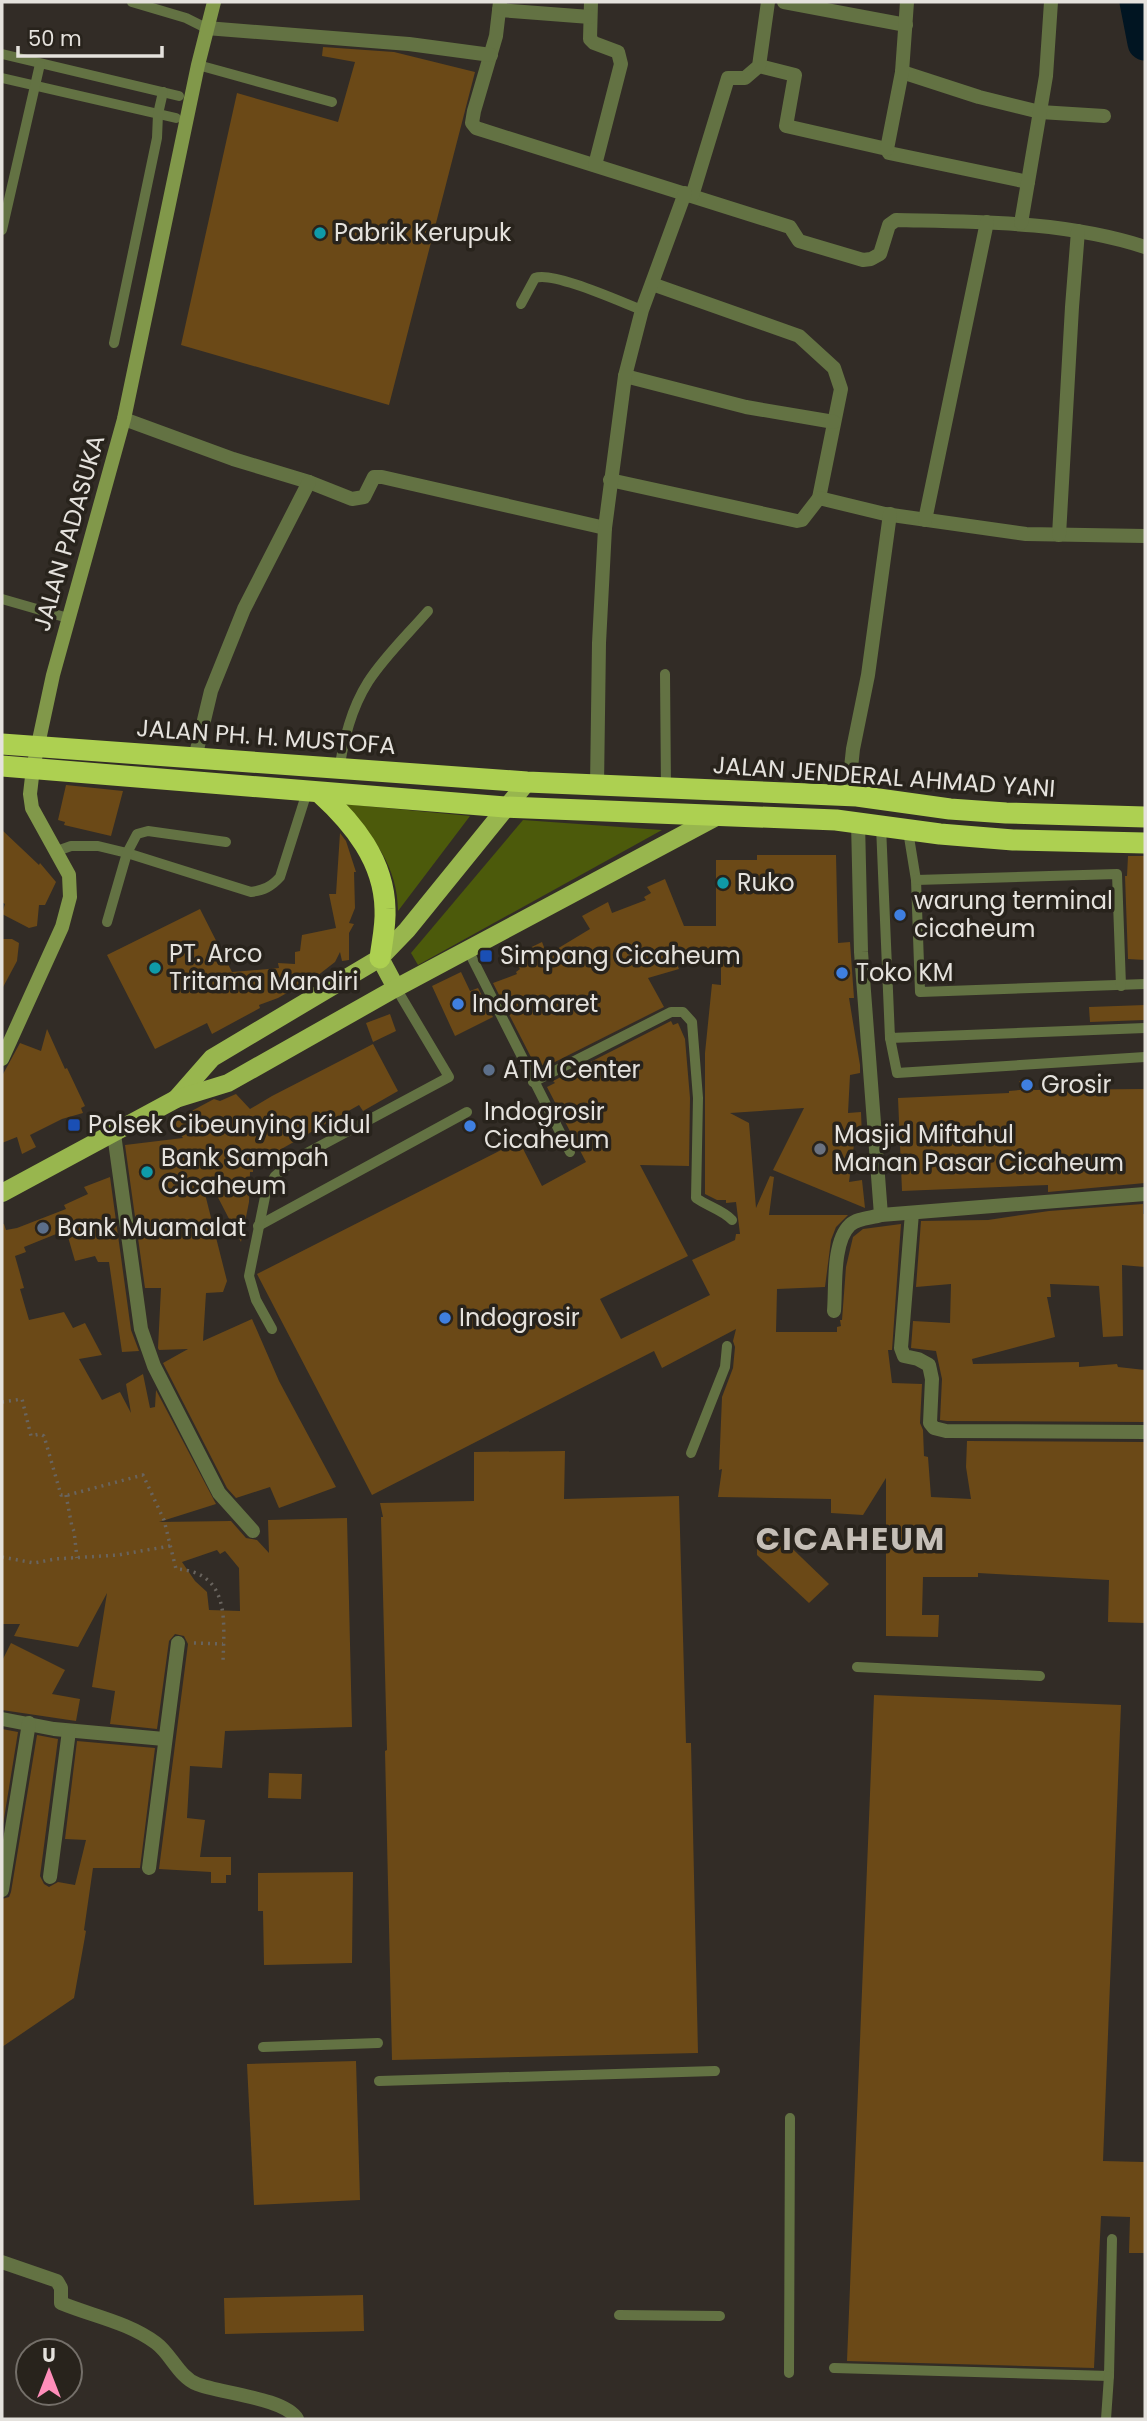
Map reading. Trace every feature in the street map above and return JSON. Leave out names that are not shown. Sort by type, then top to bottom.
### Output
[{"type":"highway","name":"JALAN PH. H. MUSTOFA","points":[[2,744],[527,782]]},
{"type":"highway","name":"JALAN PH. H. MUSTOFA","points":[[2,766],[505,807]]},
{"type":"highway","name":"JALAN JENDERAL AHMAD YANI","points":[[527,782],[848,796],[995,813],[1145,817]]},
{"type":"highway","points":[[314,792],[352,825],[376,867],[383,887],[385,909],[380,958]]},
{"type":"highway","name":"JALAN JENDERAL AHMAD YANI","points":[[505,807],[859,822],[908,831],[1013,840],[1145,843]]},
{"type":"main road","points":[[176,1099],[212,1058],[380,958],[407,930],[527,782]]},
{"type":"main road","points":[[2,1194],[176,1099],[228,1083],[396,988],[716,817]]},
{"type":"main road","points":[[380,958],[396,988]]},
{"type":"street","name":"JALAN PADASUKA","points":[[2,1059],[62,927],[70,897],[69,874],[32,808],[30,794],[33,768],[53,675],[124,419],[185,97],[198,65],[214,2]]},
{"type":"street","points":[[597,786],[599,643],[605,528],[625,376],[642,310],[688,194],[728,78],[745,78],[759,66],[768,2]]},
{"type":"street","points":[[784,2],[906,25]]},
{"type":"street","points":[[887,149],[902,72],[907,2]]},
{"type":"street","points":[[1021,223],[1046,76],[1051,2]]},
{"type":"street","points":[[596,165],[621,64],[618,52],[592,41],[589,35],[591,9],[500,6],[491,55],[474,111],[473,126],[790,227],[799,241],[863,260],[880,254],[888,225],[896,220],[1021,223],[1118,238],[1145,247]]},
{"type":"street","points":[[206,28],[409,44],[491,55]]},
{"type":"street","points":[[759,66],[795,75],[786,126],[887,149],[889,153],[1028,182]]},
{"type":"street","points":[[902,72],[979,97],[1040,112],[1104,116]]},
{"type":"street","points":[[925,520],[987,222]]},
{"type":"street","points":[[1059,535],[1078,231]]},
{"type":"street","points":[[610,480],[797,521],[802,520],[819,498],[841,389],[834,368],[799,336],[652,284]]},
{"type":"street","points":[[625,376],[746,407],[834,422]]},
{"type":"street","points":[[124,419],[357,500],[364,497],[369,482],[374,477],[382,477],[605,528]]},
{"type":"street","points":[[195,758],[211,691],[244,609],[309,482]]},
{"type":"street","points":[[819,498],[890,514],[1026,534],[1145,536]]},
{"type":"street","points":[[848,796],[890,514]]},
{"type":"street","points":[[859,822],[861,952],[881,1215]]},
{"type":"street","points":[[114,1134],[141,1329],[154,1366],[219,1493],[253,1531]]},
{"type":"street","points":[[834,1311],[838,1246],[849,1226],[857,1221],[881,1215],[1145,1194]]},
{"type":"street","points":[[912,1213],[901,1348],[904,1356],[929,1365],[932,1379],[930,1423],[934,1427],[946,1431],[1145,1432]]},
{"type":"street","points":[[149,1868],[178,1643]]},
{"type":"street","points":[[2,1719],[69,1731],[164,1740]]},
{"type":"street","points":[[2,1890],[29,1723]]},
{"type":"street","points":[[50,1877],[69,1731]]},
{"type":"street","points":[[2,2262],[57,2281],[61,2288],[61,2303],[123,2325],[155,2342],[187,2379],[264,2401],[291,2413],[297,2419]]},
{"type":"lane","points":[[132,2],[186,18],[206,28]]},
{"type":"lane","points":[[2,54],[185,97]]},
{"type":"lane","points":[[2,230],[40,64]]},
{"type":"lane","points":[[198,65],[332,102]]},
{"type":"lane","points":[[2,78],[182,119]]},
{"type":"lane","points":[[114,343],[157,138],[158,114],[163,92]]},
{"type":"lane","points":[[520,304],[535,278],[544,276],[642,310]]},
{"type":"lane","points":[[2,599],[68,618]]},
{"type":"lane","points":[[339,770],[343,742],[356,704],[369,680],[428,611]]},
{"type":"lane","points":[[665,674],[666,788]]},
{"type":"lane","points":[[57,851],[71,846],[87,845],[127,853],[251,892],[262,891],[272,886],[280,877],[314,792]]},
{"type":"lane","points":[[881,826],[890,1038],[897,1073],[1145,1057]]},
{"type":"lane","points":[[107,922],[127,853],[137,834],[148,831],[226,842]]},
{"type":"lane","points":[[908,831],[916,880],[920,992],[1145,984]]},
{"type":"lane","points":[[916,880],[1117,874],[1121,986]]},
{"type":"lane","points":[[468,950],[570,1152]]},
{"type":"lane","points":[[272,1329],[256,1300],[249,1276],[266,1192],[275,1176],[294,1160],[449,1077],[396,988]]},
{"type":"lane","points":[[533,1082],[671,1012],[683,1012],[692,1022],[698,1098],[696,1198],[709,1207],[726,1213],[732,1220]]},
{"type":"lane","points":[[890,1038],[1145,1028]]},
{"type":"lane","points":[[258,1226],[467,1112]]},
{"type":"lane","points":[[691,1453],[725,1367],[727,1346]]},
{"type":"lane","points":[[857,1667],[1040,1676]]},
{"type":"lane","points":[[264,2047],[378,2043]]},
{"type":"lane","points":[[379,2081],[715,2071]]},
{"type":"lane","points":[[789,2373],[790,2118]]},
{"type":"lane","points":[[1106,2419],[1112,2239]]},
{"type":"lane","points":[[619,2315],[720,2316]]},
{"type":"lane","points":[[834,2368],[1109,2376]]},
{"type":"path","points":[[2,1402],[22,1399],[30,1434],[44,1436],[61,1494],[66,1495],[143,1475],[164,1520],[176,1569],[194,1570],[209,1581],[220,1597],[224,1624],[223,1663]]},
{"type":"path","points":[[66,1495],[77,1558]]},
{"type":"path","points":[[2,1557],[34,1563],[118,1555],[170,1546]]},
{"type":"path","points":[[178,1643],[223,1644]]},
{"type":"green space","points":[[344,804],[470,816],[398,911],[394,880],[389,866],[374,840]]},
{"type":"green space","points":[[523,820],[662,830],[418,965],[411,953]]},
{"type":"building","name":"Pabrik Kerupuk","points":[[323,47],[394,52],[475,72],[389,405],[181,345],[237,93],[338,122],[355,62],[322,56]]},
{"type":"building","points":[[66,785],[123,791],[111,836],[64,825],[65,822],[58,820]]},
{"type":"building","points":[[2,830],[39,865],[40,863],[56,882],[45,905],[39,905],[37,926],[29,928],[2,914],[5,904],[2,902]]},
{"type":"building","points":[[340,833],[346,841],[356,872],[355,908],[349,923],[354,924],[349,933],[349,960],[342,961],[340,952],[335,962],[317,976],[278,998],[259,1005],[260,1008],[212,1034],[207,1023],[155,1049],[107,955],[200,909],[232,972],[279,968],[278,963],[295,964],[295,952],[300,951],[302,935],[336,928],[329,894],[336,894]]},
{"type":"building","points":[[757,855],[836,855],[838,943],[850,942],[854,998],[849,998],[860,1065],[860,1073],[850,1075],[848,1113],[861,1112],[862,1138],[855,1137],[849,1182],[862,1180],[865,1208],[773,1170],[804,1108],[730,1113],[749,1123],[756,1208],[770,1176],[774,1177],[769,1215],[848,1215],[836,1227],[831,1240],[825,1287],[777,1289],[776,1332],[837,1332],[837,1327],[841,1326],[846,1267],[853,1237],[863,1229],[901,1224],[892,1350],[888,1350],[892,1383],[922,1384],[920,1423],[923,1430],[924,1456],[928,1457],[931,1497],[971,1499],[966,1467],[967,1441],[1145,1442],[1145,1623],[1108,1622],[1109,1580],[978,1573],[978,1577],[923,1577],[922,1615],[939,1615],[938,1637],[886,1636],[886,1478],[863,1515],[831,1513],[831,1499],[718,1497],[722,1469],[719,1470],[722,1397],[733,1368],[736,1329],[662,1368],[654,1351],[372,1495],[257,1274],[519,1141],[542,1186],[586,1162],[547,1087],[555,1083],[553,1081],[671,1021],[673,1025],[678,1023],[685,1039],[690,1098],[689,1166],[640,1165],[688,1256],[600,1299],[621,1339],[710,1295],[692,1260],[735,1240],[736,1234],[740,1234],[736,1202],[726,1203],[726,1200],[717,1200],[705,1194],[705,1053],[712,984],[721,985],[721,947],[676,952],[678,957],[674,958],[679,969],[648,978],[664,1007],[543,1068],[537,1061],[534,1063],[493,983],[517,974],[520,969],[511,957],[542,942],[547,955],[590,929],[582,916],[608,902],[612,913],[646,900],[644,897],[651,893],[647,887],[665,879],[684,926],[716,926],[716,860],[757,860]]},
{"type":"building","points":[[1128,856],[1145,856],[1145,960],[1128,959],[1125,876]]},
{"type":"building","points":[[2,939],[12,939],[19,943],[17,961],[2,989]]},
{"type":"building","name":"Indomaret","points":[[461,972],[470,991],[478,988],[493,1017],[455,1036],[432,986]]},
{"type":"building","points":[[1145,1005],[1145,1020],[1090,1022],[1089,1007]]},
{"type":"building","points":[[390,1014],[396,1031],[373,1042],[366,1023]]},
{"type":"building","points":[[47,1029],[85,1106],[81,1108],[83,1113],[62,1119],[30,1135],[36,1147],[22,1154],[17,1137],[2,1143],[2,1076],[20,1043],[41,1051]]},
{"type":"building","points":[[373,1044],[398,1091],[363,1111],[359,1105],[253,1165],[241,1242],[209,1180],[202,1182],[227,1281],[223,1292],[206,1293],[203,1341],[252,1319],[279,1381],[336,1487],[279,1508],[270,1487],[236,1498],[227,1488],[163,1363],[188,1349],[158,1348],[161,1288],[145,1288],[125,1145],[183,1138],[171,1122],[214,1099],[220,1101],[236,1094],[250,1109]]},
{"type":"building","points":[[1019,1081],[1034,1081],[1034,1090],[1145,1089],[1145,1183],[1048,1192],[1048,1185],[902,1191],[898,1098],[1009,1093],[1020,1090]]},
{"type":"building","points":[[110,1177],[131,1330],[139,1351],[122,1352],[109,1262],[98,1262],[95,1256],[75,1261],[66,1230],[24,1247],[26,1252],[15,1256],[24,1288],[20,1289],[29,1320],[64,1312],[73,1328],[85,1323],[102,1355],[79,1359],[102,1400],[120,1392],[131,1413],[126,1384],[143,1374],[150,1408],[155,1407],[156,1390],[216,1504],[159,1522],[231,1521],[246,1538],[257,1540],[269,1553],[268,1520],[347,1518],[352,1727],[225,1731],[222,1768],[190,1766],[187,1818],[205,1820],[200,1857],[231,1857],[231,1875],[226,1875],[226,1883],[211,1883],[211,1872],[159,1869],[188,1644],[184,1636],[175,1634],[169,1641],[157,1729],[110,1724],[115,1691],[92,1687],[107,1593],[78,1647],[14,1636],[20,1624],[2,1624],[2,1224],[6,1230],[17,1228],[66,1209],[64,1205],[88,1194],[84,1187]],"holes":[[[217,1550],[220,1554],[225,1551],[239,1568],[240,1611],[209,1610],[207,1592],[195,1581],[182,1562]]]},
{"type":"building","points":[[1143,1204],[1145,1267],[1122,1265],[1123,1336],[1103,1337],[1099,1286],[1050,1284],[1051,1297],[1047,1297],[1055,1337],[972,1359],[973,1364],[1079,1362],[1079,1367],[1117,1364],[1118,1367],[1145,1370],[1145,1422],[940,1420],[942,1379],[936,1351],[911,1348],[913,1321],[950,1323],[951,1284],[916,1287],[921,1221],[988,1220],[1049,1211]]},
{"type":"building","points":[[565,1451],[564,1499],[679,1496],[686,1743],[691,1743],[698,2053],[392,2060],[383,1517],[380,1503],[474,1501],[474,1452]]},
{"type":"building","points":[[772,1529],[829,1584],[809,1603],[757,1555],[757,1540]]},
{"type":"building","points":[[11,1643],[65,1670],[52,1694],[80,1699],[76,1721],[2,1710],[2,1661]]},
{"type":"building","points":[[874,1695],[1121,1705],[1103,2161],[1145,2162],[1145,2253],[1129,2253],[1130,2217],[1101,2216],[1094,2368],[847,2361]]},
{"type":"building","points":[[2,1729],[18,1732],[2,1831]]},
{"type":"building","points":[[37,1735],[58,1739],[40,1876],[49,1887],[58,1882],[75,1885],[86,1840],[65,1839],[77,1741],[155,1748],[140,1868],[93,1868],[86,1931],[74,1998],[2,2047],[2,1899],[9,1897],[11,1892]]},
{"type":"building","points":[[269,1773],[302,1774],[301,1799],[268,1798]]},
{"type":"building","points":[[353,1872],[352,1963],[264,1965],[263,1911],[258,1911],[258,1873]]},
{"type":"building","points":[[356,2061],[360,2200],[254,2205],[247,2064]]},
{"type":"building","points":[[363,2295],[364,2331],[225,2334],[224,2298]]},
{"type":"waterway","points":[[1137,2],[1145,43]]},
{"type":"place","name":"Pabrik Kerupuk","points":[[320,233]]},
{"type":"place","name":"Ruko","points":[[723,883]]},
{"type":"place","name":"warung terminal cicaheum","points":[[900,915]]},
{"type":"place","name":"Simpang Cicaheum","points":[[486,956]]},
{"type":"place","name":"PT. Arco Tritama Mandiri","points":[[155,968]]},
{"type":"place","name":"Toko KM","points":[[842,973]]},
{"type":"place","name":"Indomaret","points":[[458,1004]]},
{"type":"place","name":"ATM Center","points":[[489,1070]]},
{"type":"place","name":"Grosir","points":[[1027,1085]]},
{"type":"place","name":"Polsek Cibeunying Kidul","points":[[74,1125]]},
{"type":"place","name":"Indogrosir Cicaheum","points":[[470,1126]]},
{"type":"place","name":"Masjid Miftahul Manan Pasar Cicaheum","points":[[820,1149]]},
{"type":"place","name":"Bank Sampah Cicaheum","points":[[147,1172]]},
{"type":"place","name":"Bank Muamalat","points":[[43,1228]]},
{"type":"place","name":"Indogrosir","points":[[445,1318]]},
{"type":"district","name":"CICAHEUM","points":[[851,1539]]}]
